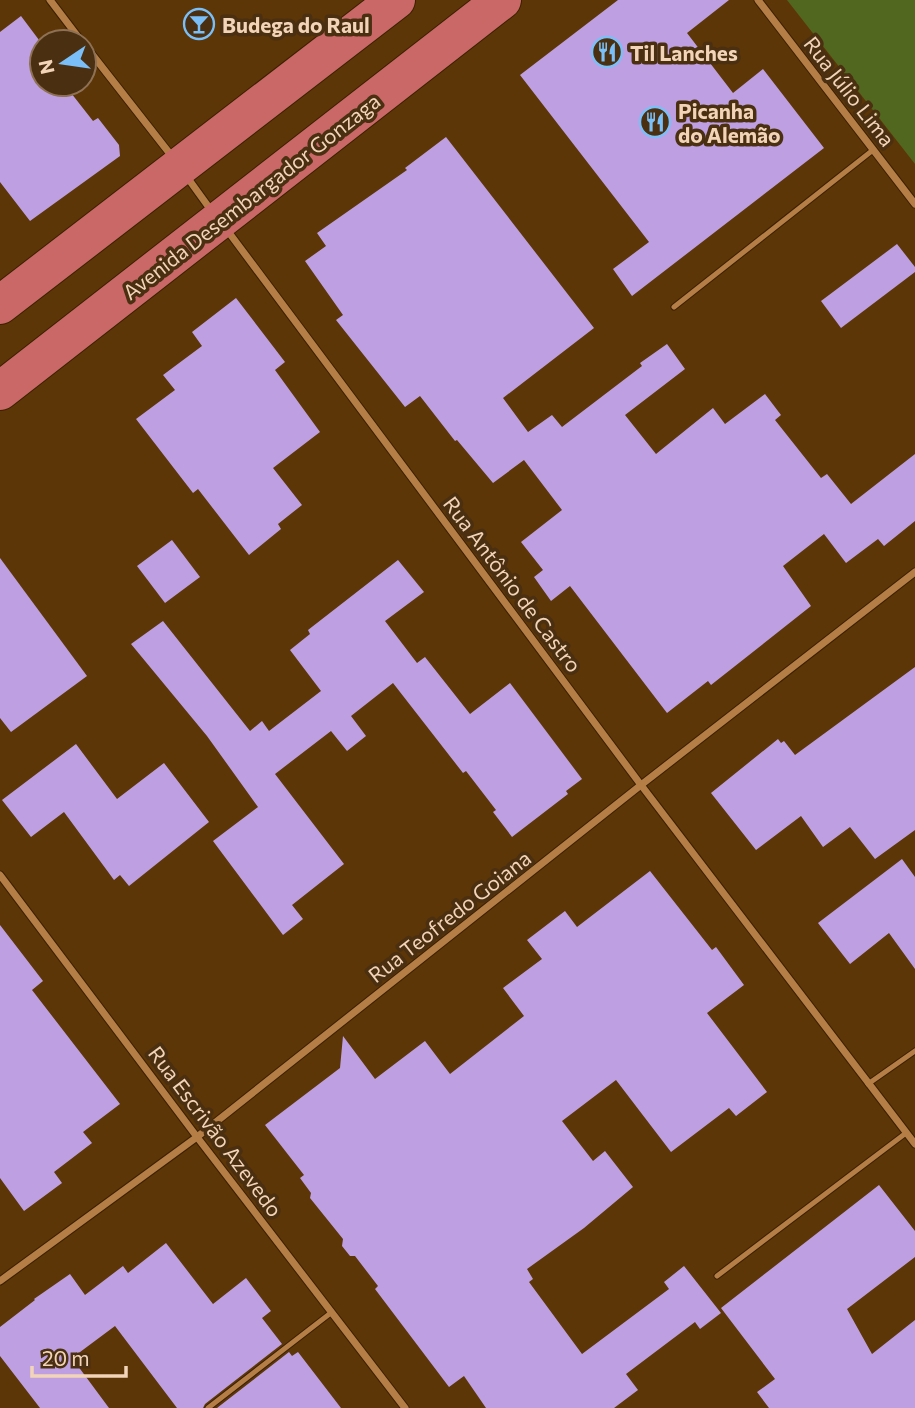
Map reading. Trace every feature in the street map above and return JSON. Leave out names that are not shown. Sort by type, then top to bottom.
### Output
[{"type":"main road","points":[[0,305],[396,0]]},
{"type":"main road","name":"Avenida Desembargador Gonzaga","points":[[0,391],[502,0]]},
{"type":"street","name":"Rua Antônio de Castro","points":[[50,0],[71,28]]},
{"type":"street","name":"Rua Júlio Lima","points":[[758,0],[915,204]]},
{"type":"street","name":"Rua Antônio de Castro","points":[[98,62],[179,166],[641,785],[915,1144]]},
{"type":"street","name":"Rua Teofredo Goiana","points":[[0,1282],[197,1137],[915,572]]},
{"type":"street","name":"Rua Escrivão Azevedo","points":[[1,879],[405,1408]]},
{"type":"lane","points":[[674,307],[873,150]]},
{"type":"lane","points":[[868,1084],[915,1051]]},
{"type":"lane","points":[[717,1276],[906,1133]]},
{"type":"lane","points":[[208,1408],[332,1312]]},
{"type":"green space","points":[[787,0],[915,0],[915,164]]},
{"type":"building","points":[[618,0],[729,0],[687,33],[733,93],[763,69],[824,148],[632,296],[613,269],[649,242],[520,75]]},
{"type":"building","points":[[21,16],[30,28],[28,98],[75,98],[93,121],[98,118],[119,145],[120,156],[30,221],[0,182],[0,32]]},
{"type":"building","points":[[446,137],[594,328],[503,398],[528,432],[552,415],[562,427],[667,344],[685,369],[625,415],[656,454],[713,408],[725,424],[765,394],[781,415],[775,420],[821,478],[827,474],[851,504],[915,454],[915,521],[884,546],[878,539],[846,563],[824,534],[783,566],[811,606],[711,685],[708,681],[667,713],[570,586],[551,601],[534,577],[543,570],[521,542],[562,510],[524,460],[493,483],[457,440],[455,441],[420,396],[405,407],[336,320],[343,315],[305,261],[326,246],[317,233],[407,170],[405,168]]},
{"type":"building","points":[[897,244],[915,267],[915,272],[841,328],[821,301]]},
{"type":"building","points":[[236,298],[285,362],[275,370],[320,432],[273,468],[302,505],[278,524],[281,529],[249,555],[198,489],[193,493],[136,419],[175,390],[163,375],[202,346],[192,332]]},
{"type":"building","points":[[172,540],[200,577],[165,603],[137,566]]},
{"type":"building","points":[[0,558],[87,676],[11,732],[0,718]]},
{"type":"building","points":[[398,560],[424,592],[385,621],[417,663],[425,657],[470,714],[510,683],[582,779],[566,791],[568,794],[512,837],[493,812],[496,810],[466,771],[463,773],[393,683],[351,716],[366,736],[347,751],[331,731],[275,774],[344,864],[292,905],[303,919],[283,935],[213,841],[258,807],[207,736],[131,644],[163,621],[250,731],[262,721],[269,731],[321,691],[290,650],[310,634],[308,630]]},
{"type":"building","points":[[915,667],[915,830],[875,859],[850,827],[823,847],[801,816],[756,850],[711,793],[778,739],[781,743],[784,741],[795,755]]},
{"type":"building","points":[[76,744],[117,799],[164,763],[209,822],[129,886],[120,875],[114,880],[64,812],[31,837],[2,800]]},
{"type":"building","points":[[902,859],[915,877],[915,969],[889,933],[850,964],[818,923]]},
{"type":"building","points":[[650,871],[712,950],[716,947],[744,985],[707,1013],[767,1092],[736,1116],[729,1108],[671,1152],[616,1080],[562,1121],[593,1161],[605,1151],[633,1187],[584,1228],[527,1269],[533,1279],[529,1282],[582,1354],[669,1289],[664,1282],[684,1266],[721,1313],[700,1329],[695,1322],[626,1374],[638,1390],[614,1408],[486,1408],[464,1376],[449,1387],[375,1289],[378,1286],[355,1256],[350,1256],[342,1246],[343,1239],[310,1198],[311,1193],[300,1178],[304,1175],[265,1125],[340,1068],[343,1036],[375,1079],[425,1041],[450,1074],[524,1016],[503,988],[542,959],[527,940],[565,911],[577,927]]},
{"type":"building","points":[[0,925],[43,981],[32,990],[120,1104],[83,1132],[92,1143],[54,1172],[62,1183],[24,1211],[0,1178]]},
{"type":"building","points":[[879,1185],[915,1231],[915,1257],[847,1309],[872,1354],[915,1320],[915,1408],[769,1408],[757,1392],[775,1379],[721,1308]]},
{"type":"building","points":[[166,1243],[213,1304],[246,1278],[271,1311],[262,1318],[282,1344],[203,1408],[177,1408],[115,1326],[72,1358],[109,1408],[40,1408],[0,1356],[0,1327],[70,1274],[85,1295],[123,1266],[128,1273]]},
{"type":"building","points":[[289,1352],[292,1356],[298,1352],[341,1408],[217,1408]]},
{"type":"place","name":"Budega do Raul","points":[[199,24]]},
{"type":"place","name":"Til Lanches","points":[[607,52]]},
{"type":"place","name":"Picanha do Alemão","points":[[655,122]]}]
